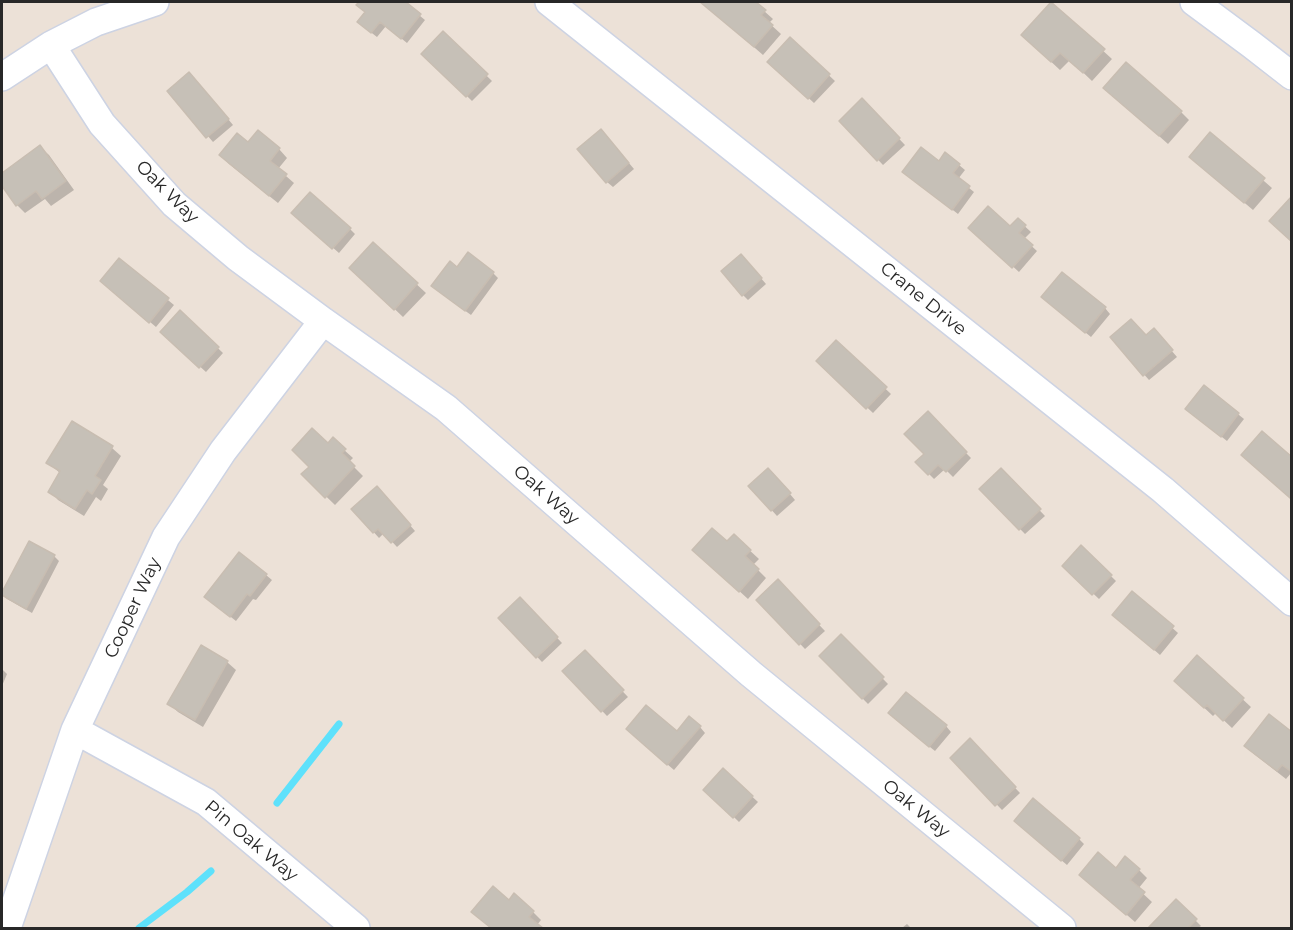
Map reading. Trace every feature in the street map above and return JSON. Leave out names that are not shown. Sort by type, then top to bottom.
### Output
[{"type":"street","points":[[2,77],[51,45],[96,22],[155,2]]},
{"type":"street","name":"Crane Drive","points":[[549,2],[1163,490],[1292,602]]},
{"type":"street","points":[[1194,2],[1292,76]]},
{"type":"street","name":"Oak Way","points":[[51,45],[102,124],[174,204],[238,258],[446,408],[751,674],[1062,928]]},
{"type":"street","name":"Cooper Way","points":[[7,928],[75,730],[166,537],[223,452],[323,321]]},
{"type":"street","name":"Pin Oak Way","points":[[75,730],[206,802],[356,928]]},
{"type":"building","points":[[359,2],[406,2],[421,14],[401,39],[380,22],[371,33],[357,22],[365,12],[356,5]]},
{"type":"building","points":[[700,2],[756,2],[766,10],[761,15],[773,25],[754,47]]},
{"type":"building","points":[[1051,2],[1105,49],[1083,73],[1060,53],[1051,62],[1021,35]]},
{"type":"building","points":[[443,31],[488,74],[466,97],[421,54]]},
{"type":"building","points":[[790,37],[830,74],[808,99],[767,62]]},
{"type":"building","points":[[1126,62],[1182,111],[1159,136],[1103,88]]},
{"type":"building","points":[[189,72],[229,119],[206,138],[167,91]]},
{"type":"building","points":[[862,98],[900,138],[877,161],[839,121]]},
{"type":"building","points":[[601,129],[629,163],[606,183],[577,149]]},
{"type":"building","points":[[258,130],[280,148],[270,161],[287,174],[269,196],[219,155],[237,133],[248,142]]},
{"type":"building","points":[[1210,132],[1265,178],[1244,203],[1189,157]]},
{"type":"building","points":[[40,145],[66,181],[42,199],[36,191],[16,206],[2,186],[2,173]]},
{"type":"building","points":[[921,147],[939,161],[945,152],[960,164],[953,173],[970,186],[952,210],[902,172]]},
{"type":"building","points":[[310,192],[351,228],[332,249],[291,213]]},
{"type":"building","points":[[1292,196],[1292,242],[1269,221]]},
{"type":"building","points":[[988,206],[1010,226],[1018,218],[1026,225],[1019,233],[1033,245],[1012,268],[968,228]]},
{"type":"building","points":[[373,242],[418,283],[394,310],[349,268]]},
{"type":"building","points":[[468,252],[494,272],[465,311],[431,286],[450,261],[457,267]]},
{"type":"building","points":[[741,254],[762,278],[742,296],[721,271]]},
{"type":"building","points":[[119,258],[169,298],[149,323],[100,281]]},
{"type":"building","points":[[1062,272],[1106,307],[1085,333],[1041,297]]},
{"type":"building","points":[[180,310],[219,347],[199,368],[160,332]]},
{"type":"building","points":[[1131,319],[1146,335],[1154,328],[1173,350],[1143,376],[1110,337]]},
{"type":"building","points":[[836,340],[887,387],[866,409],[816,361]]},
{"type":"building","points":[[1204,385],[1239,413],[1221,437],[1185,409]]},
{"type":"building","points":[[928,411],[967,452],[946,472],[938,465],[928,475],[915,462],[924,454],[904,434]]},
{"type":"building","points":[[72,421],[113,446],[95,476],[101,480],[92,494],[87,490],[75,509],[48,492],[60,471],[46,463]]},
{"type":"building","points":[[312,428],[328,443],[333,437],[346,449],[342,453],[355,466],[325,498],[301,474],[309,467],[292,450]]},
{"type":"building","points":[[1262,431],[1292,457],[1292,496],[1290,498],[1241,455]]},
{"type":"building","points":[[768,468],[791,493],[771,511],[748,486]]},
{"type":"building","points":[[1001,468],[1041,509],[1019,530],[979,489]]},
{"type":"building","points":[[377,486],[411,525],[391,543],[378,529],[373,533],[351,509]]},
{"type":"building","points":[[712,528],[727,541],[734,534],[751,550],[745,556],[759,569],[739,592],[692,550]]},
{"type":"building","points":[[29,541],[55,555],[26,609],[2,595],[2,592]]},
{"type":"building","points":[[1081,545],[1112,575],[1092,595],[1062,566]]},
{"type":"building","points":[[239,552],[267,574],[250,596],[247,594],[230,617],[204,597]]},
{"type":"building","points":[[778,579],[820,624],[799,645],[756,600]]},
{"type":"building","points":[[1132,591],[1174,626],[1154,650],[1112,615]]},
{"type":"building","points":[[520,597],[558,637],[536,658],[498,618]]},
{"type":"building","points":[[841,634],[884,677],[862,699],[819,656]]},
{"type":"building","points":[[201,645],[228,661],[195,720],[167,704]]},
{"type":"building","points":[[585,650],[624,690],[601,712],[562,671]]},
{"type":"building","points":[[1197,655],[1244,698],[1223,721],[1207,705],[1204,708],[1174,681]]},
{"type":"building","points":[[906,692],[947,725],[929,747],[888,713]]},
{"type":"building","points":[[646,705],[677,731],[689,716],[701,726],[667,765],[626,729]]},
{"type":"building","points":[[1269,714],[1292,732],[1292,772],[1282,765],[1277,771],[1244,746]]},
{"type":"building","points":[[970,738],[1016,787],[995,806],[950,758]]},
{"type":"building","points":[[723,768],[753,796],[733,818],[703,790]]},
{"type":"building","points":[[1033,798],[1080,838],[1061,861],[1014,821]]},
{"type":"building","points":[[1098,852],[1116,868],[1125,856],[1140,869],[1130,880],[1145,892],[1126,915],[1079,875]]},
{"type":"building","points":[[493,886],[509,900],[514,893],[534,911],[529,917],[543,928],[491,928],[471,912]]},
{"type":"building","points":[[1176,899],[1197,919],[1188,928],[1148,928]]},
{"type":"waterway","points":[[277,803],[339,724]]},
{"type":"waterway","points":[[139,928],[211,871]]}]
